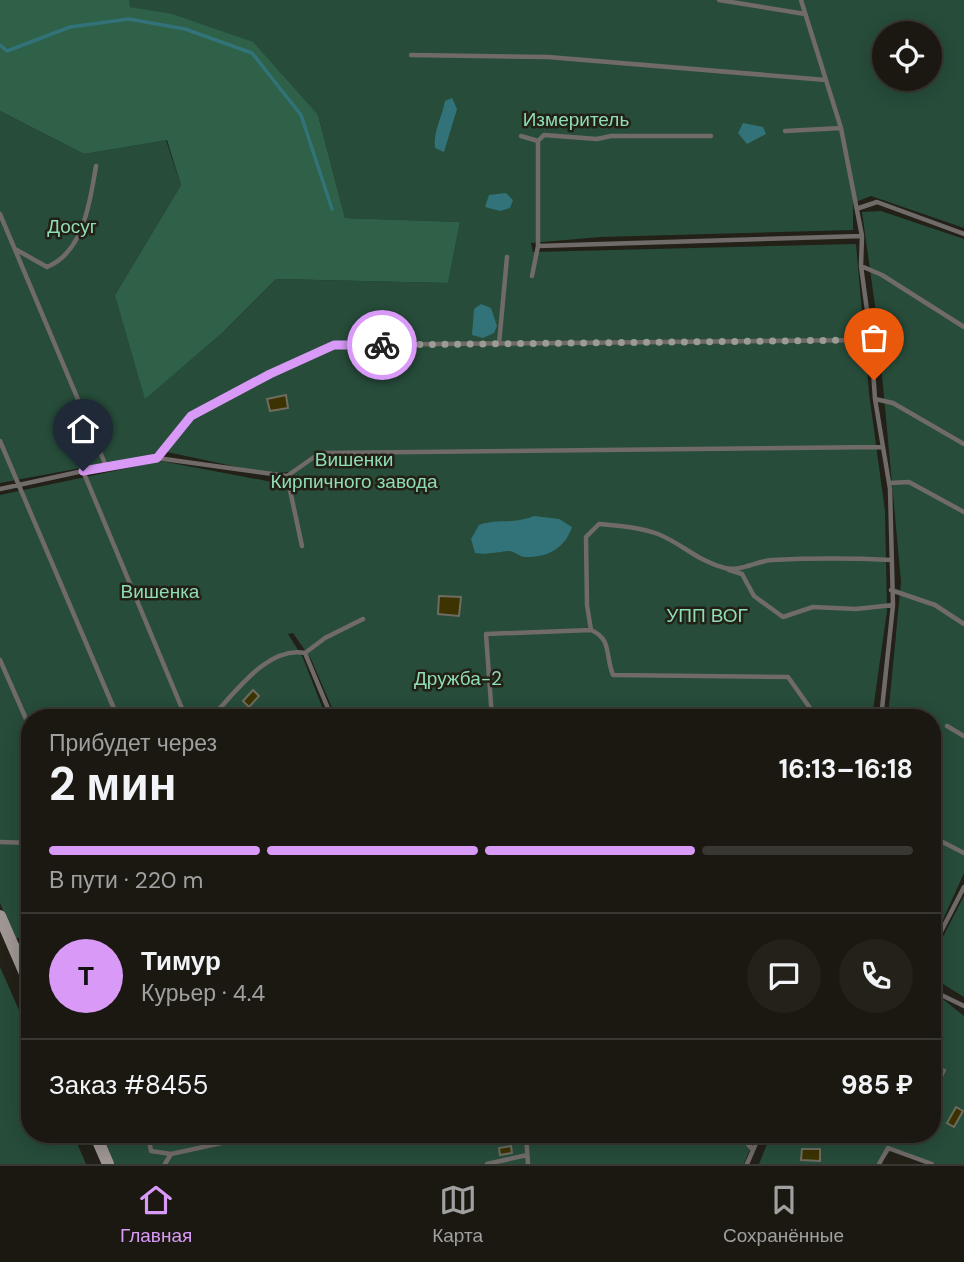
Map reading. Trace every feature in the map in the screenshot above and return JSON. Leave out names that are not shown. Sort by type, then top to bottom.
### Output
[{"type":"main road","points":[[0,916],[21,964]]},
{"type":"main road","points":[[99,1143],[108,1164]]},
{"type":"lane","points":[[719,0],[805,14]]},
{"type":"lane","points":[[801,0],[841,128],[859,208],[861,266],[871,340],[875,399],[888,482],[893,605],[882,709]]},
{"type":"lane","points":[[411,55],[548,57],[826,80]]},
{"type":"lane","points":[[785,131],[841,128]]},
{"type":"lane","points":[[532,276],[538,246],[538,141],[544,135],[597,139],[611,136],[711,136]]},
{"type":"lane","points":[[521,136],[538,141]]},
{"type":"lane","points":[[14,249],[47,267],[58,263],[73,246],[89,208],[96,166]]},
{"type":"lane","points":[[859,208],[877,202],[964,234]]},
{"type":"lane","points":[[0,214],[106,466]]},
{"type":"lane","points":[[538,246],[862,236]]},
{"type":"lane","points":[[499,344],[507,257]]},
{"type":"lane","points":[[861,266],[882,275],[964,327]]},
{"type":"lane","points":[[157,458],[191,416],[270,374],[334,345],[871,340]]},
{"type":"lane","points":[[875,399],[893,403],[964,444]]},
{"type":"lane","points":[[0,441],[114,709]]},
{"type":"lane","points":[[0,489],[157,458],[287,476],[320,453],[882,447]]},
{"type":"lane","points":[[83,471],[182,709]]},
{"type":"lane","points":[[287,476],[302,546]]},
{"type":"lane","points":[[888,482],[909,482],[964,512]]},
{"type":"lane","points":[[591,630],[587,605],[586,537],[599,524],[635,528],[660,535],[703,561],[742,574],[754,596],[783,617],[813,607],[856,609],[893,605]]},
{"type":"lane","points":[[728,569],[771,560],[804,561],[838,557],[891,561]]},
{"type":"lane","points":[[891,590],[935,605],[964,624]]},
{"type":"lane","points":[[305,653],[325,638],[362,619]]},
{"type":"lane","points":[[491,709],[486,634],[591,630],[604,635],[607,642],[607,659],[613,675],[788,677],[811,709]]},
{"type":"lane","points":[[220,709],[269,660],[293,650],[305,653]]},
{"type":"lane","points":[[305,653],[328,709]]},
{"type":"lane","points":[[0,660],[21,709]]},
{"type":"lane","points":[[947,726],[964,736]]},
{"type":"lane","points":[[941,841],[964,853]]},
{"type":"lane","points":[[0,842],[21,843]]},
{"type":"lane","points":[[941,932],[964,887]]},
{"type":"lane","points":[[14,948],[21,944]]},
{"type":"lane","points":[[941,995],[964,1006]]},
{"type":"lane","points":[[150,1143],[151,1151],[171,1154],[222,1143]]},
{"type":"lane","points":[[526,1143],[528,1164]]},
{"type":"lane","points":[[747,1143],[753,1150]]},
{"type":"lane","points":[[747,1164],[756,1143]]},
{"type":"lane","points":[[879,1164],[888,1149],[932,1164]]},
{"type":"lane","points":[[166,1164],[171,1154]]},
{"type":"lane","points":[[487,1164],[527,1155]]},
{"type":"green space","points":[[0,0],[129,0],[130,7],[172,14],[253,42],[318,115],[345,218],[460,222],[448,283],[276,279],[224,331],[145,399],[115,295],[181,185],[167,140],[84,154],[0,111]]},
{"type":"green space","points":[[129,0],[964,0],[964,228],[871,196],[853,203],[853,230],[600,237],[531,243],[533,252],[856,244],[869,393],[885,511],[887,611],[873,709],[333,709],[311,659],[293,633],[288,634],[303,658],[323,709],[21,709],[21,937],[15,939],[0,903],[0,495],[161,461],[293,486],[289,472],[270,474],[167,452],[0,483],[0,111],[84,154],[166,140],[181,185],[115,295],[224,331],[276,279],[448,283],[460,222],[345,218],[318,115],[172,15],[129,7]]},
{"type":"green space","points":[[881,211],[964,239],[964,873],[941,924],[941,709],[889,709],[901,582],[877,320],[862,212]]},
{"type":"green space","points":[[964,896],[964,997],[941,983],[941,941]]},
{"type":"green space","points":[[0,967],[21,1015],[21,1143],[77,1143],[86,1164],[0,1164]]},
{"type":"green space","points":[[941,997],[964,1016],[964,1164],[936,1164],[891,1150],[880,1164],[759,1164],[767,1143],[941,1143]]},
{"type":"green space","points":[[105,1143],[752,1143],[744,1164],[113,1164]]},
{"type":"water","points":[[452,98],[457,109],[444,152],[435,148],[435,136],[445,101]]},
{"type":"water","points":[[743,123],[763,127],[766,134],[747,144],[738,133]]},
{"type":"water","points":[[506,193],[513,200],[510,208],[500,211],[485,207],[489,195]]},
{"type":"water","points":[[481,304],[491,308],[497,326],[494,333],[483,338],[472,335],[474,309]]},
{"type":"water","points":[[534,516],[559,519],[572,527],[565,541],[541,556],[524,557],[509,551],[475,553],[471,539],[479,525]]},
{"type":"building","points":[[286,395],[288,408],[270,411],[267,399]]},
{"type":"building","points":[[439,596],[461,597],[459,616],[438,614]]},
{"type":"building","points":[[253,690],[259,696],[249,707],[243,701]]},
{"type":"building","points":[[956,1107],[963,1111],[954,1127],[947,1123]]},
{"type":"building","points":[[511,1146],[512,1153],[500,1155],[499,1148]]},
{"type":"building","points":[[802,1149],[820,1149],[820,1161],[801,1160]]},
{"type":"waterway","points":[[0,45],[7,51],[70,27],[129,19],[185,29],[252,53],[301,115],[332,209]]},
{"type":"way so far","points":[[382,345],[871,340],[874,380]]},
{"type":"route","points":[[83,471],[157,458],[191,416],[270,374],[334,345],[382,345]]},
{"type":"park label","name":"Измеритель","points":[[576,119]]},
{"type":"park label","name":"Досуг","points":[[72,226]]},
{"type":"park label","name":"Вишенки Кирпичного завода","points":[[354,470]]},
{"type":"park label","name":"Вишенка","points":[[160,591]]},
{"type":"park label","name":"УПП ВОГ","points":[[707,615]]},
{"type":"park label","name":"Дружба-2","points":[[458,678]]}]
